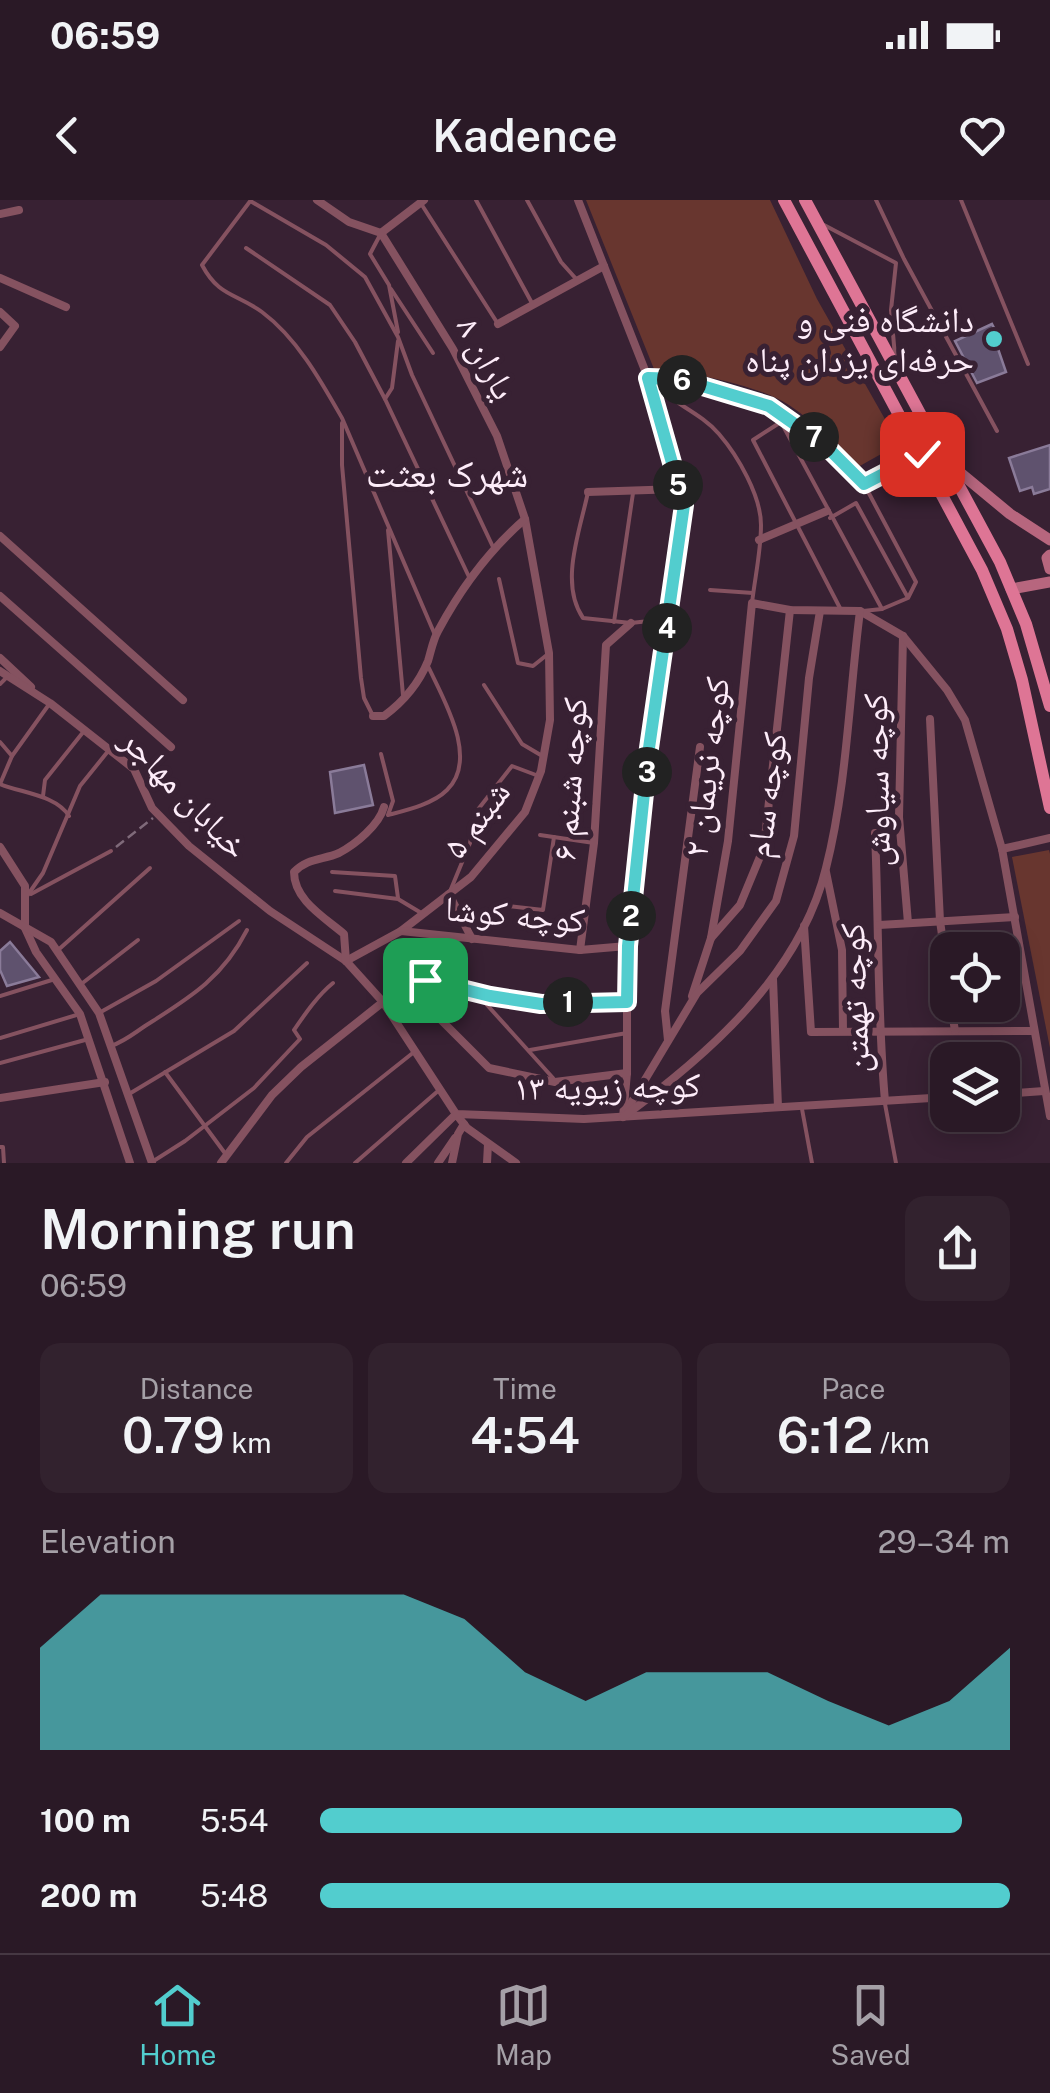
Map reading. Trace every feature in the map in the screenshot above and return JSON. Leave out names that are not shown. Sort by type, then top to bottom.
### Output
[{"type":"main road","points":[[784,200],[922,454],[1007,630],[1050,808]]},
{"type":"main road","points":[[805,200],[1012,590],[1050,706]]},
{"type":"main road","points":[[946,460],[1010,514],[1050,540]]},
{"type":"main road","points":[[1050,555],[1050,570]]},
{"type":"main road","points":[[1012,590],[1050,582]]},
{"type":"street","points":[[317,200],[349,222],[380,234],[422,201]]},
{"type":"street","points":[[578,200],[648,378],[684,505],[648,755],[628,946],[628,1073],[623,1117]]},
{"type":"street","points":[[0,214],[19,210]]},
{"type":"street","name":"یاران ۸","points":[[380,234],[454,348],[497,436],[525,519],[549,653]]},
{"type":"street","points":[[498,324],[604,266]]},
{"type":"street","points":[[0,278],[66,307]]},
{"type":"street","points":[[0,312],[15,326],[0,347]]},
{"type":"street","points":[[588,492],[679,489]]},
{"type":"street","points":[[759,540],[828,514]]},
{"type":"street","points":[[372,716],[384,716],[404,701],[427,664],[436,634],[470,580],[493,547],[525,519]]},
{"type":"street","points":[[0,536],[183,700]]},
{"type":"street","points":[[0,596],[170,747]]},
{"type":"street","points":[[753,598],[790,610],[860,611],[903,636],[966,720],[1002,849],[1050,1116]]},
{"type":"street","name":"کوچه نریمان ۲","points":[[711,938],[728,841],[753,598]]},
{"type":"street","points":[[689,1005],[711,938],[740,905],[764,847],[790,610]]},
{"type":"street","name":"کوچه سام","points":[[623,1117],[696,993],[740,951],[776,901],[794,836],[808,678],[820,611]]},
{"type":"street","points":[[623,1117],[680,1076],[773,979],[804,926],[826,870],[841,784],[860,611]]},
{"type":"street","name":"کوچه شبنم ۶","points":[[580,950],[594,843],[606,646],[631,623]]},
{"type":"street","name":"کوچه سیاوش","points":[[903,636],[899,817],[908,924]]},
{"type":"street","name":"شبنم ۵","points":[[400,931],[471,877],[525,812],[539,776],[550,720],[549,653]]},
{"type":"street","name":"خیابان مهاجر","points":[[0,658],[37,694],[134,768],[158,814],[189,846],[270,912],[346,961]]},
{"type":"street","name":"خیابان مهاجر","points":[[2,678],[37,694]]},
{"type":"street","points":[[930,719],[942,932]]},
{"type":"street","points":[[668,1040],[666,1010],[700,747]]},
{"type":"street","points":[[384,807],[374,825],[356,842],[337,854],[302,864],[294,872],[294,884],[306,902],[344,934],[346,961],[383,1002],[456,1114],[516,1163]]},
{"type":"street","name":"کوچه تهمتن","points":[[875,833],[880,925],[878,1032],[885,1101]]},
{"type":"street","points":[[1002,849],[1050,838]]},
{"type":"street","points":[[0,847],[26,886],[25,928],[36,952],[80,1014],[90,1038],[130,1163]]},
{"type":"street","points":[[826,870],[842,950],[843,1031]]},
{"type":"street","points":[[450,894],[472,938]]},
{"type":"street","points":[[0,913],[52,942],[98,1013],[152,1162]]},
{"type":"street","points":[[880,925],[1015,917]]},
{"type":"street","points":[[804,926],[811,1032],[1034,1031]]},
{"type":"street","name":"کوچه کوشا","points":[[346,961],[400,931],[580,950],[628,946]]},
{"type":"street","points":[[773,979],[778,1108]]},
{"type":"street","points":[[425,980],[441,1020],[490,1068],[556,1082],[628,1073]]},
{"type":"street","points":[[224,1159],[262,1108],[301,1066],[383,1002]]},
{"type":"street","points":[[954,1022],[955,1031]]},
{"type":"street","points":[[0,1098],[104,1082]]},
{"type":"street","points":[[1020,1093],[1044,1091]]},
{"type":"street","name":"کوچه زیویه ۱۳","points":[[456,1114],[584,1119],[930,1098]]},
{"type":"street","points":[[406,1163],[456,1114]]},
{"type":"street","points":[[438,1163],[464,1124]]},
{"type":"street","points":[[452,1163],[458,1134]]},
{"type":"street","points":[[488,1144],[488,1163]]},
{"type":"lane","points":[[436,634],[342,418],[289,337],[261,312],[212,285],[202,265],[251,200],[326,246],[365,277],[398,337],[412,376],[493,547]]},
{"type":"lane","points":[[476,200],[533,305]]},
{"type":"lane","points":[[526,200],[561,262],[578,281]]},
{"type":"lane","points":[[876,200],[997,431]]},
{"type":"lane","points":[[961,200],[1028,364]]},
{"type":"lane","points":[[422,201],[498,324]]},
{"type":"lane","points":[[814,218],[896,263]]},
{"type":"lane","points":[[380,234],[370,254],[433,353]]},
{"type":"lane","points":[[246,248],[330,305],[355,342],[470,580]]},
{"type":"lane","points":[[896,263],[904,259]]},
{"type":"lane","points":[[896,263],[891,310],[896,372]]},
{"type":"lane","points":[[385,399],[394,377],[398,337],[389,284]]},
{"type":"lane","points":[[648,378],[679,379],[769,406],[827,447],[864,484],[916,582],[908,598],[882,609],[860,611]]},
{"type":"lane","points":[[648,378],[663,394],[691,410],[719,434],[745,474],[758,509],[753,598],[710,590]]},
{"type":"lane","points":[[342,418],[342,465],[361,678],[372,716]]},
{"type":"lane","points":[[841,610],[753,440],[781,422],[882,609]]},
{"type":"lane","points":[[864,484],[922,454]]},
{"type":"lane","points":[[614,622],[634,490]]},
{"type":"lane","points":[[588,492],[571,581],[574,605],[584,618],[631,623],[668,618]]},
{"type":"lane","points":[[828,514],[856,503],[908,598]]},
{"type":"lane","points":[[388,526],[404,701]]},
{"type":"lane","points":[[498,579],[518,663],[534,666],[549,653]]},
{"type":"lane","points":[[381,754],[393,800],[388,816],[445,793],[458,776],[459,737],[427,664]]},
{"type":"lane","points":[[484,685],[522,744],[544,757]]},
{"type":"lane","points":[[50,703],[12,756],[0,784],[24,794],[44,796],[66,809],[69,816]]},
{"type":"lane","points":[[44,796],[46,780],[84,731]]},
{"type":"lane","points":[[0,742],[12,756]]},
{"type":"lane","points":[[27,896],[43,873],[80,786],[109,750]]},
{"type":"lane","points":[[450,894],[470,843],[476,812],[512,766],[539,776]]},
{"type":"lane","points":[[540,835],[594,843]]},
{"type":"lane","points":[[508,906],[543,910],[554,837]]},
{"type":"lane","points":[[27,896],[110,851]]},
{"type":"lane","points":[[57,951],[150,868]]},
{"type":"lane","points":[[332,872],[394,876],[398,899]]},
{"type":"lane","points":[[334,891],[398,899],[423,914]]},
{"type":"lane","points":[[98,1013],[156,981],[238,921]]},
{"type":"lane","points":[[111,1046],[131,1038],[190,1000],[226,965],[247,930]]},
{"type":"lane","points":[[80,986],[138,940]]},
{"type":"lane","points":[[129,1094],[234,1030],[307,963]]},
{"type":"lane","points":[[0,996],[55,979]]},
{"type":"lane","points":[[425,980],[541,1004],[627,1002]]},
{"type":"lane","points":[[152,1162],[254,1088],[300,1038],[294,1030],[311,1010],[317,995],[333,983]]},
{"type":"lane","points":[[477,993],[556,1082]]},
{"type":"lane","points":[[0,1038],[80,1014]]},
{"type":"lane","points":[[530,1050],[627,1033]]},
{"type":"lane","points":[[0,1063],[90,1038]]},
{"type":"lane","points":[[286,1163],[307,1137],[415,1052]]},
{"type":"lane","points":[[165,1072],[224,1159]]},
{"type":"lane","points":[[355,1163],[440,1090]]},
{"type":"lane","points":[[885,1101],[896,1163]]},
{"type":"lane","points":[[801,1106],[812,1163]]},
{"type":"lane","points":[[0,1147],[4,1147],[4,1163]]},
{"type":"path","points":[[110,851],[158,814]]},
{"type":"path","points":[[400,931],[425,980]]},
{"type":"shaded area","points":[[586,200],[770,200],[817,299],[899,444],[858,467],[808,419],[776,398],[724,381],[654,369]]},
{"type":"shaded area","points":[[1049,850],[1050,854],[1050,1048],[1012,857]]},
{"type":"building","points":[[992,324],[1001,341],[996,343],[1006,372],[977,383],[955,341]]},
{"type":"building","points":[[1050,445],[1050,489],[1034,494],[1032,487],[1020,491],[1009,458]]},
{"type":"building","points":[[364,765],[373,805],[335,813],[330,772]]},
{"type":"building","points":[[10,942],[39,977],[7,986],[0,970],[0,951]]},
{"type":"place","name":"دانشگاه فنی و حرفه‌ای یزدان پناه","points":[[994,339]]},
{"type":"district","name":"شهرک بعثت","points":[[447,473]]},
{"type":"route","points":[[425,980],[541,1004],[627,1002],[628,946],[648,755],[684,505],[648,378],[679,379],[769,406],[827,447],[864,484],[922,454]]}]
